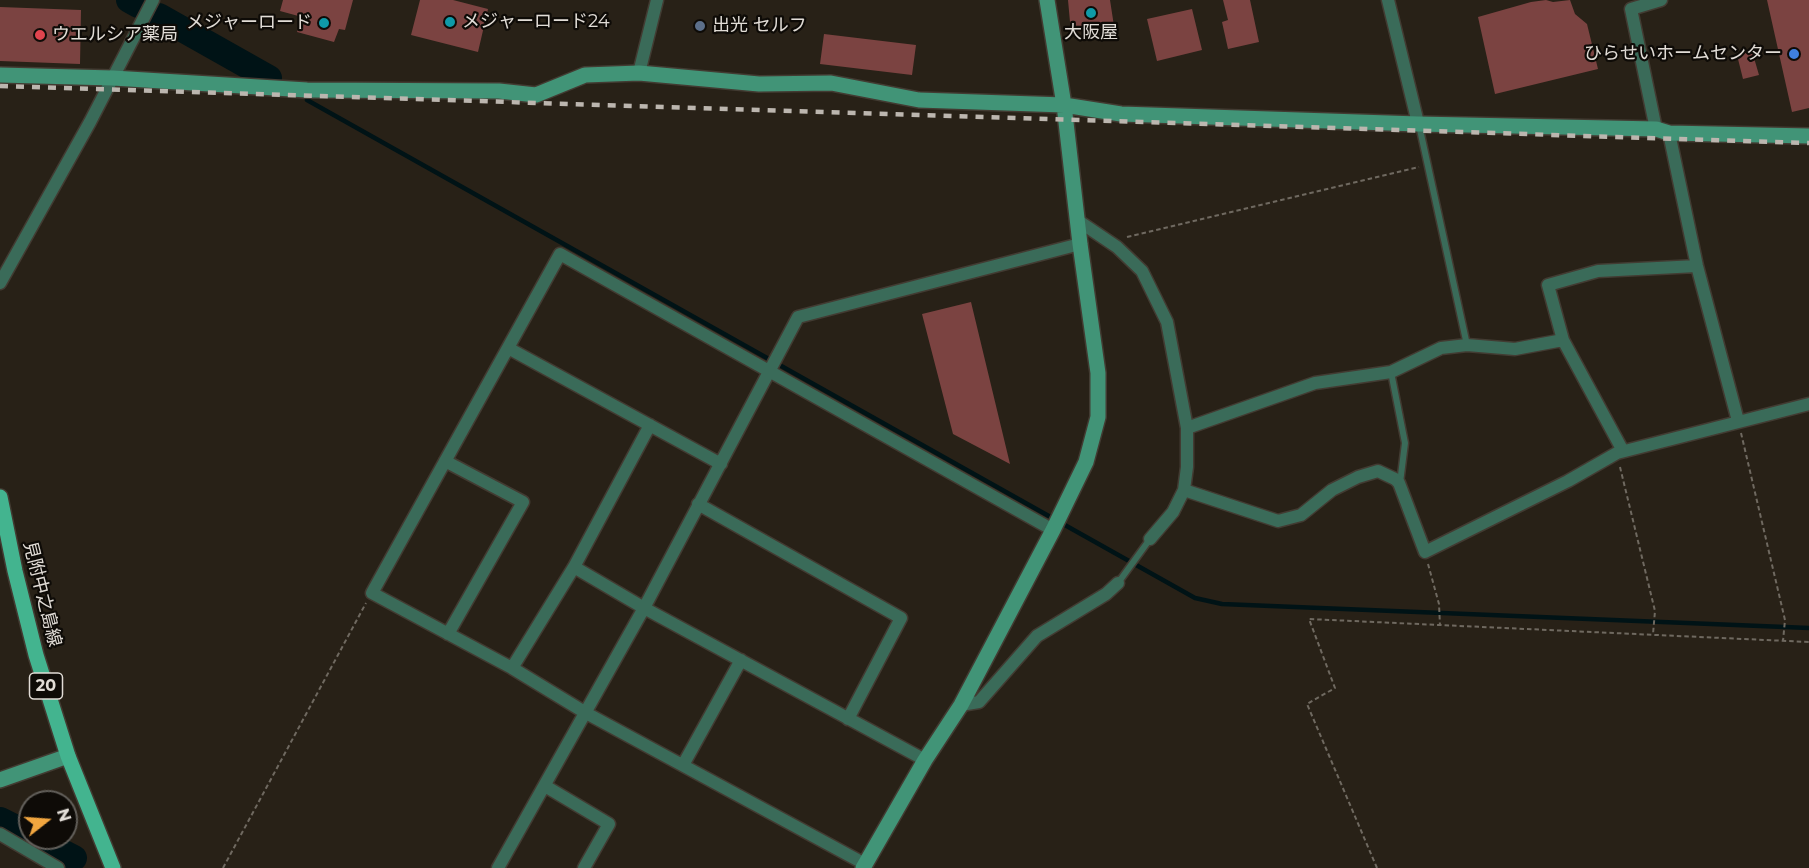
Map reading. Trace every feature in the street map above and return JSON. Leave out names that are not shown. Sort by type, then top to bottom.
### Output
[{"type":"main road","name":"見附中之島線","points":[[0,497],[15,571],[36,655],[68,756],[113,868]]},
{"type":"street","points":[[0,283],[113,78],[153,0]]},
{"type":"street","points":[[639,73],[657,0]]},
{"type":"street","points":[[1047,0],[1064,105],[1098,373],[1098,417],[1086,462],[1053,530],[961,705],[925,760],[864,866],[372,593],[560,254],[1053,530]]},
{"type":"street","points":[[1388,0],[1418,122]]},
{"type":"street","points":[[1661,0],[1631,9],[1738,422]]},
{"type":"street","points":[[0,75],[113,78],[307,90],[499,91],[536,95],[585,75],[639,73],[759,84],[831,83],[919,100],[1064,105],[1121,114],[1809,136]]},
{"type":"street","points":[[1077,219],[1109,242],[1142,271],[1167,322],[1187,428],[1187,467],[1184,490],[1173,512],[1149,539]]},
{"type":"street","points":[[498,868],[644,608],[798,317],[1080,244]]},
{"type":"street","points":[[1620,452],[1563,340],[1548,285],[1598,271],[1697,266]]},
{"type":"street","points":[[1187,428],[1315,383],[1391,372],[1441,348],[1467,345],[1515,349],[1563,340]]},
{"type":"street","points":[[508,348],[721,464]]},
{"type":"street","points":[[1184,490],[1278,520],[1301,515],[1332,490],[1378,471],[1400,483],[1425,552],[1568,481],[1620,452],[1809,404]]},
{"type":"street","points":[[512,669],[574,567],[650,424]]},
{"type":"street","points":[[445,461],[523,502],[448,634]]},
{"type":"street","points":[[698,504],[901,618],[849,719]]},
{"type":"street","points":[[574,567],[644,608],[925,760]]},
{"type":"street","points":[[961,705],[979,702],[1037,636],[1106,594],[1118,583]]},
{"type":"street","points":[[682,765],[741,660]]},
{"type":"street","points":[[0,780],[68,756]]},
{"type":"street","points":[[545,786],[609,824],[584,868]]},
{"type":"street","points":[[0,834],[58,868]]},
{"type":"lane","points":[[1418,122],[1467,345]]},
{"type":"lane","points":[[1391,372],[1405,443],[1400,483]]},
{"type":"lane","points":[[1118,583],[1149,539]]},
{"type":"path","points":[[1109,242],[1427,165]]},
{"type":"path","points":[[1738,422],[1785,620],[1783,639]]},
{"type":"path","points":[[1620,452],[1655,611],[1653,633]]},
{"type":"path","points":[[1425,552],[1439,604],[1440,624]]},
{"type":"path","points":[[223,868],[372,593]]},
{"type":"path","points":[[1377,868],[1307,704],[1335,688],[1309,619],[1653,633],[1809,642]]},
{"type":"building","name":"メジャーロード","points":[[283,0],[353,0],[345,30],[339,29],[334,42],[297,32],[302,17],[280,11]]},
{"type":"building","name":"メジャーロード24","points":[[420,0],[453,0],[488,9],[478,52],[411,35]]},
{"type":"building","name":"大阪屋","points":[[1068,0],[1110,0],[1114,26],[1071,33]]},
{"type":"building","points":[[1223,0],[1250,0],[1259,42],[1228,49],[1222,22],[1228,20]]},
{"type":"building","points":[[1546,0],[1553,2],[1570,0],[1575,14],[1587,24],[1598,69],[1495,94],[1478,17]]},
{"type":"building","name":"ひらせいホームセンター","points":[[1767,0],[1809,0],[1809,108],[1792,112]]},
{"type":"building","name":"ウエルシア薬局","points":[[0,7],[81,10],[80,64],[0,61]]},
{"type":"building","points":[[1192,9],[1202,50],[1157,61],[1147,19]]},
{"type":"building","points":[[824,34],[916,45],[912,75],[820,64]]},
{"type":"building","points":[[1752,51],[1759,75],[1743,79],[1737,55]]},
{"type":"building","points":[[971,302],[1010,464],[953,434],[922,314]]},
{"type":"waterway","points":[[129,0],[138,5]]},
{"type":"waterway","points":[[159,16],[269,78]]},
{"type":"waterway","points":[[307,100],[1195,598],[1222,604],[1809,628]]},
{"type":"waterway","points":[[0,820],[18,829]]},
{"type":"waterway","points":[[58,850],[74,858]]},
{"type":"railway","points":[[0,86],[1809,143]]},
{"type":"place","name":"大阪屋","points":[[1091,13]]},
{"type":"place","name":"メジャーロード24","points":[[450,22]]},
{"type":"place","name":"メジャーロード","points":[[324,23]]},
{"type":"place","name":"出光 セルフ","points":[[700,26]]},
{"type":"place","name":"ウエルシア薬局","points":[[40,35]]},
{"type":"place","name":"ひらせいホームセンター","points":[[1794,54]]}]
